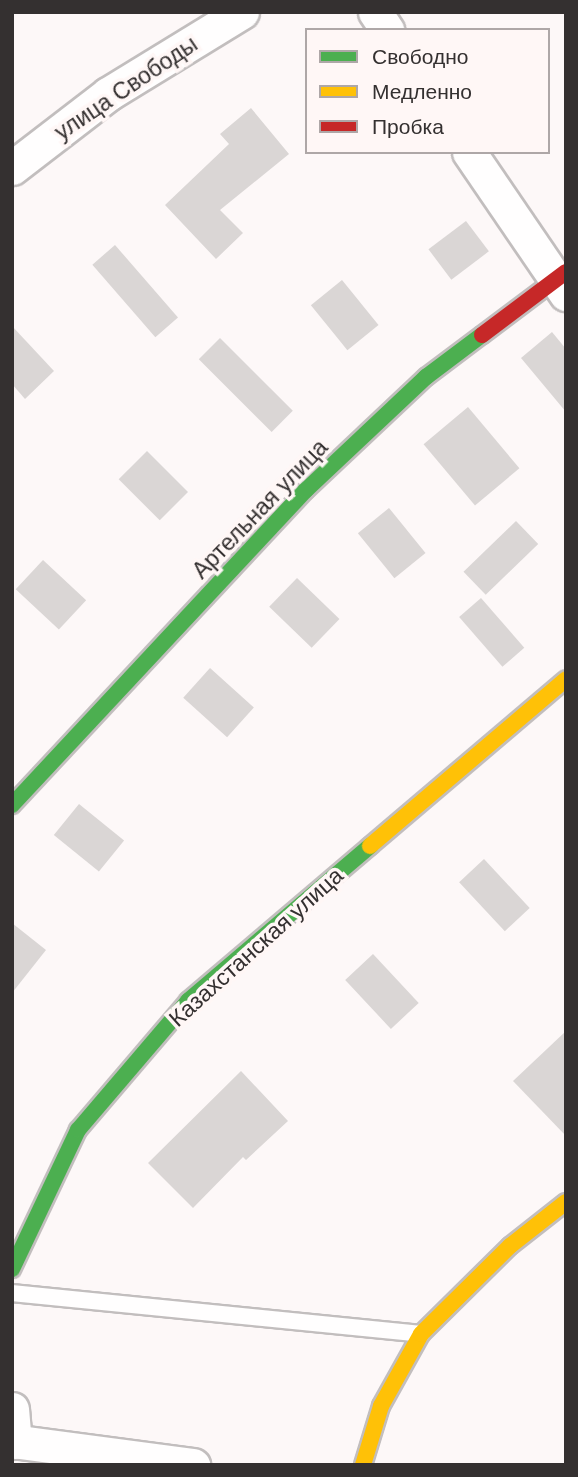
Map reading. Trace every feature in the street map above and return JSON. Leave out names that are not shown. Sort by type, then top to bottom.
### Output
[{"type":"street","name":"улица Свободы","points":[[12,168],[108,94],[242,12]]},
{"type":"street","points":[[375,12],[386,28]]},
{"type":"street","points":[[470,154],[563,282]]},
{"type":"street","name":"Артельная улица","points":[[12,805],[306,491],[426,377],[563,282]]},
{"type":"street","name":"Казахстанская улица","points":[[12,1269],[78,1130],[188,1001],[566,679]]},
{"type":"street","points":[[363,1465],[381,1406],[421,1334],[510,1246],[566,1202]]},
{"type":"street","points":[[12,1409],[14,1442],[193,1465]]},
{"type":"lane","points":[[12,1293],[421,1334]]},
{"type":"building","points":[[251,108],[289,154],[220,210],[243,233],[216,259],[165,205],[229,144],[220,134]]},
{"type":"building","points":[[466,221],[489,251],[451,280],[428,249]]},
{"type":"building","points":[[115,245],[178,317],[155,337],[92,265]]},
{"type":"building","points":[[342,280],[379,325],[347,350],[311,305]]},
{"type":"building","points":[[12,326],[54,371],[25,399],[12,384]]},
{"type":"building","points":[[552,332],[566,349],[566,412],[521,358]]},
{"type":"building","points":[[220,338],[293,411],[272,432],[199,359]]},
{"type":"building","points":[[468,407],[519,468],[475,506],[424,444]]},
{"type":"building","points":[[147,451],[188,492],[160,520],[119,479]]},
{"type":"building","points":[[389,508],[426,553],[394,578],[358,533]]},
{"type":"building","points":[[516,521],[538,544],[486,595],[463,572]]},
{"type":"building","points":[[43,560],[86,600],[59,629],[16,589]]},
{"type":"building","points":[[297,578],[339,619],[312,648],[269,607]]},
{"type":"building","points":[[481,598],[524,648],[502,667],[459,617]]},
{"type":"building","points":[[210,668],[254,707],[227,737],[183,698]]},
{"type":"building","points":[[79,804],[124,841],[99,872],[54,835]]},
{"type":"building","points":[[484,859],[530,908],[505,931],[459,882]]},
{"type":"building","points":[[12,923],[46,950],[12,993]]},
{"type":"building","points":[[373,954],[419,1003],[391,1029],[345,980]]},
{"type":"building","points":[[566,1031],[566,1136],[513,1081]]},
{"type":"building","points":[[241,1071],[288,1121],[246,1160],[243,1157],[193,1208],[148,1163]]},
{"type":"traffic: fast","points":[[12,805],[306,490],[426,377],[482,335]]},
{"type":"traffic: fast","points":[[12,1269],[78,1130],[188,1001],[370,846]]},
{"type":"traffic: slow","points":[[370,846],[566,679]]},
{"type":"traffic: slow","points":[[363,1465],[381,1406],[421,1334],[510,1246],[566,1202]]},
{"type":"traffic: jam","points":[[482,335],[566,272]]}]
